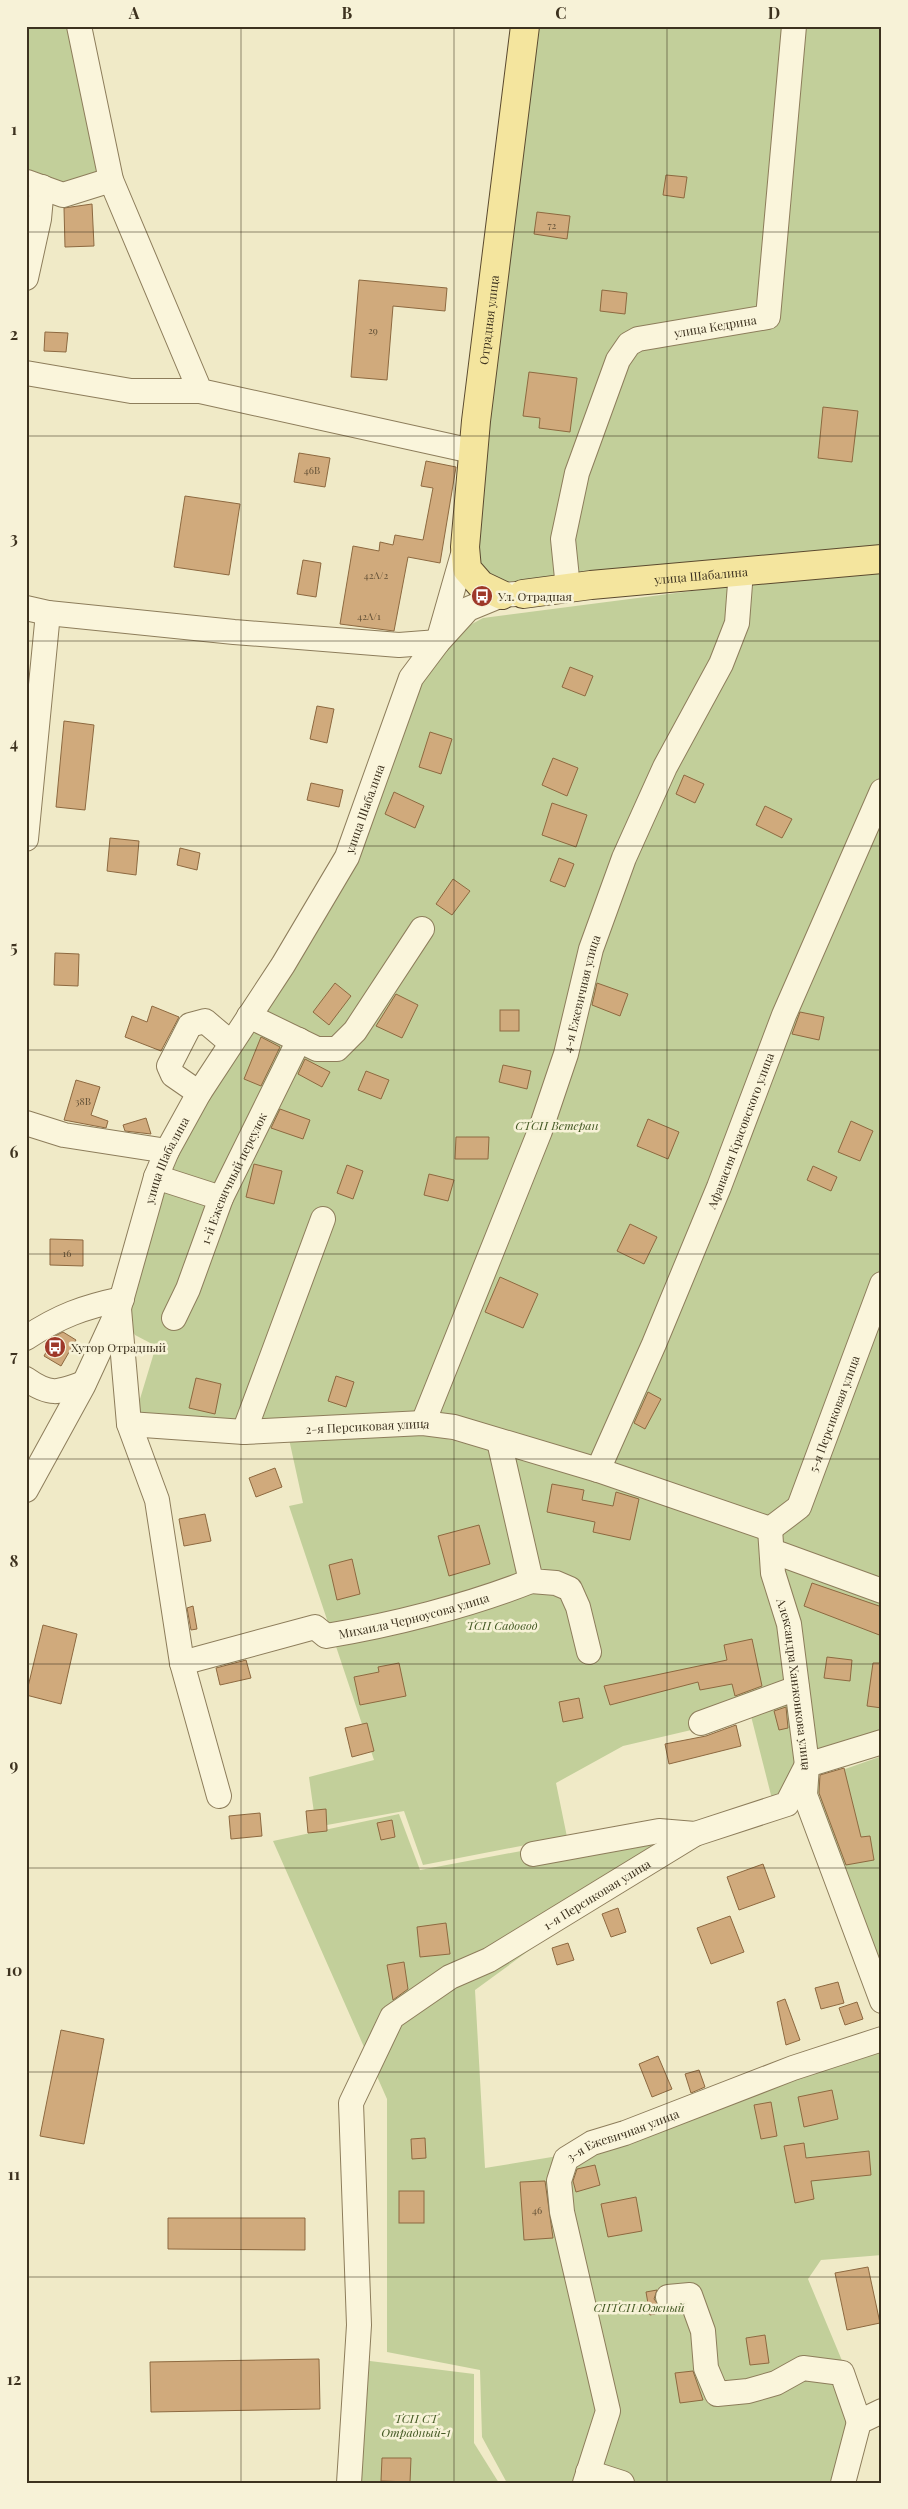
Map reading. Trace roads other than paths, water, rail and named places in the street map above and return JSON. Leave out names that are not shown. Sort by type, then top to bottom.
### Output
[{"type":"main road","name":"Отрадная улица","points":[[512,595],[481,585],[467,569],[465,548],[472,451],[525,26]]},
{"type":"main road","name":"улица Шабалина","points":[[512,595],[741,571],[882,559]]},
{"type":"street","points":[[78,26],[110,180],[200,391]]},
{"type":"street","name":"улица Кедрина","points":[[568,588],[563,539],[578,473],[622,351],[638,339],[768,317],[794,26]]},
{"type":"street","points":[[26,278],[38,219],[34,184],[64,195],[110,180]]},
{"type":"street","points":[[26,373],[131,391],[200,391],[472,451]]},
{"type":"street","points":[[26,839],[37,610],[234,632],[399,645],[438,642],[465,548]]},
{"type":"street","name":"4-я Ежевичная улица","points":[[423,1423],[540,1131],[566,1054],[591,949],[624,858],[665,767],[721,664],[736,623],[741,571]]},
{"type":"street","name":"улица Шабалина","points":[[26,1490],[83,1385],[120,1304],[156,1177],[167,1151],[199,1093],[219,1064],[230,1043],[250,1016],[347,858],[411,678],[438,642],[468,609],[512,595]]},
{"type":"street","name":"Афанасия Красовского улица","points":[[598,1470],[654,1344],[719,1187],[784,1015],[882,791]]},
{"type":"street","points":[[250,1016],[317,1049],[337,1049],[355,1031],[422,929]]},
{"type":"street","points":[[199,1093],[173,1075],[169,1066],[190,1026],[205,1021],[230,1043]]},
{"type":"street","name":"1-й Ежевичный переулок","points":[[174,1318],[188,1289],[221,1198],[299,1040]]},
{"type":"street","points":[[26,1123],[64,1135],[167,1151]]},
{"type":"street","points":[[156,1177],[221,1198]]},
{"type":"street","points":[[244,1432],[323,1219]]},
{"type":"street","name":"5-я Персиковая улица","points":[[772,1551],[799,1507],[882,1284]]},
{"type":"street","points":[[26,1338],[53,1320],[87,1306],[120,1304],[129,1424],[157,1500],[182,1663],[219,1796]]},
{"type":"street","points":[[26,1378],[39,1388],[57,1393],[83,1385]]},
{"type":"street","name":"2-я Персиковая улица","points":[[129,1424],[244,1432],[423,1423],[454,1427],[498,1441],[520,1445],[598,1470],[772,1551]]},
{"type":"street","points":[[498,1441],[531,1581],[556,1583],[570,1589],[578,1607],[589,1652]]},
{"type":"street","points":[[772,1551],[882,1591]]},
{"type":"street","name":"Александра Ханжонкова улица","points":[[772,1551],[788,1624],[797,1688],[807,1765],[805,1795],[882,2001]]},
{"type":"street","name":"Михаила Черноусова улица","points":[[182,1663],[315,1628],[326,1636],[363,1630],[502,1593],[531,1581]]},
{"type":"street","points":[[701,1723],[797,1688]]},
{"type":"street","points":[[807,1765],[882,1742]]},
{"type":"street","name":"1-я Персиковая улица","points":[[349,2483],[359,2325],[351,2104],[392,2017],[450,1977],[489,1960],[695,1834],[788,1804],[807,1765]]},
{"type":"street","points":[[534,1854],[659,1831],[695,1834]]},
{"type":"street","name":"3-я Ежевичная улица","points":[[586,2477],[608,2411],[562,2212],[559,2181],[566,2159],[592,2143],[625,2133],[793,2068],[882,2039]]},
{"type":"street","points":[[668,2298],[690,2294],[703,2331],[706,2368],[717,2394],[748,2391],[776,2384],[803,2368],[842,2373],[859,2422],[843,2483]]},
{"type":"street","points":[[859,2422],[882,2411]]},
{"type":"street","points":[[586,2477],[622,2483]]},
{"type":"place","name":"Ул. Отрадная","points":[[482,596]]},
{"type":"place","name":"Хутор Отрадный","points":[[55,1347]]},
{"type":"park label","name":"СТСН Ветеран","points":[[557,1125]]},
{"type":"park label","name":"ТСН Садовод","points":[[502,1625]]},
{"type":"park label","name":"СНТСН Южный","points":[[639,2307]]},
{"type":"park label","name":"ТСН СТ Отрадный-1","points":[[416,2425]]}]
